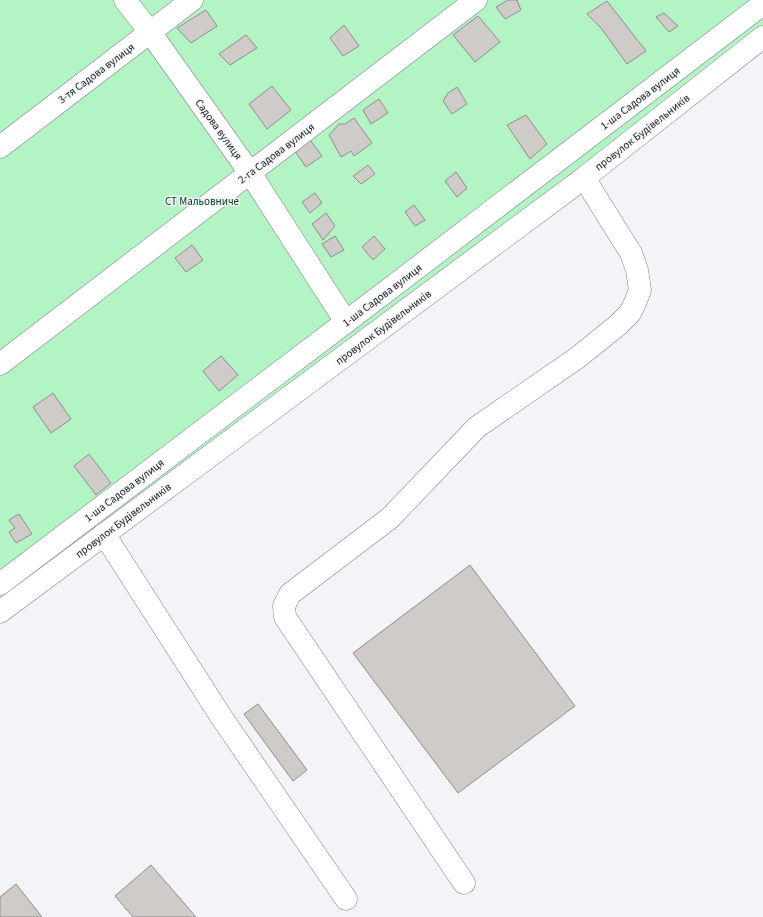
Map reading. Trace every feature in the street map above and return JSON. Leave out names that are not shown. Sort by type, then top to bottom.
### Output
[{"type":"street","name":"Садова вулиця","points":[[125,0],[150,32],[250,173],[346,322]]},
{"type":"street","name":"3-тя Садова вулиця","points":[[0,147],[192,0]]},
{"type":"street","name":"2-га Садова вулиця","points":[[0,364],[476,0]]},
{"type":"street","name":"1-ша Садова вулиця","points":[[0,584],[763,4]]},
{"type":"street","name":"провулок Будівельників","points":[[0,612],[584,178],[763,37]]},
{"type":"street","points":[[464,883],[285,617],[284,606],[290,594],[390,518],[477,427],[576,358],[618,325],[630,313],[640,290],[638,270],[631,253],[584,178]]},
{"type":"street","points":[[104,534],[222,718],[346,899]]},
{"type":"green space","name":"СТ Мальовниче","points":[[0,0],[763,0],[763,28],[0,607]]},
{"type":"building","points":[[508,0],[517,0],[521,10],[505,19],[496,7]]},
{"type":"building","points":[[607,1],[646,51],[627,64],[601,28],[587,14]]},
{"type":"building","points":[[206,10],[217,26],[191,43],[177,28]]},
{"type":"building","points":[[664,13],[678,26],[669,32],[656,17]]},
{"type":"building","points":[[478,16],[500,42],[475,62],[453,35]]},
{"type":"building","points":[[344,25],[359,46],[343,56],[330,38]]},
{"type":"building","points":[[246,35],[257,48],[230,65],[219,54]]},
{"type":"building","points":[[272,86],[291,110],[267,129],[249,104]]},
{"type":"building","points":[[457,87],[467,104],[452,114],[443,101],[448,93]]},
{"type":"building","points":[[379,99],[388,113],[371,124],[363,110]]},
{"type":"building","points":[[526,115],[547,144],[530,159],[507,125]]},
{"type":"building","points":[[354,118],[372,143],[354,156],[351,151],[341,157],[329,135],[339,124],[345,124]]},
{"type":"building","points":[[307,136],[322,156],[306,167],[292,147]]},
{"type":"building","points":[[368,165],[375,174],[361,184],[353,176]]},
{"type":"building","points":[[456,172],[467,188],[457,197],[445,181]]},
{"type":"building","points":[[315,193],[322,203],[310,213],[302,202]]},
{"type":"building","points":[[414,205],[425,220],[415,226],[405,212]]},
{"type":"building","points":[[326,213],[335,226],[323,240],[312,224]]},
{"type":"building","points":[[335,236],[344,250],[331,257],[322,244]]},
{"type":"building","points":[[374,236],[385,249],[373,260],[362,247]]},
{"type":"building","points":[[192,245],[203,260],[186,272],[175,258]]},
{"type":"building","points":[[221,356],[238,375],[219,391],[203,371]]},
{"type":"building","points":[[53,393],[71,419],[51,433],[33,407]]},
{"type":"building","points":[[89,454],[111,483],[96,495],[74,466]]},
{"type":"building","points":[[19,514],[32,534],[16,543],[9,532],[15,528],[9,520]]},
{"type":"building","points":[[470,565],[575,706],[458,793],[353,653]]},
{"type":"building","points":[[258,704],[307,770],[293,781],[244,714]]},
{"type":"building","points":[[151,865],[196,917],[133,917],[115,896]]},
{"type":"building","points":[[16,884],[42,917],[0,917],[0,897]]}]
